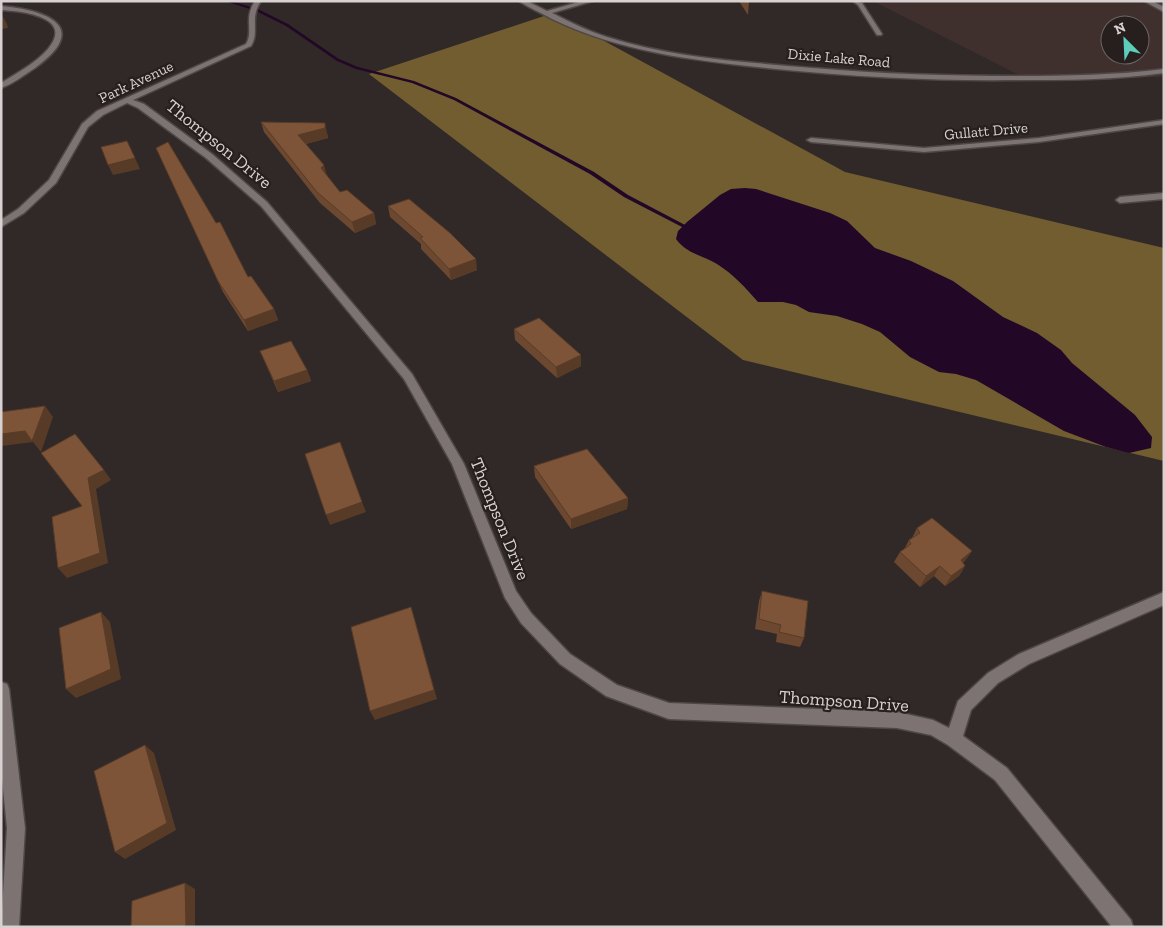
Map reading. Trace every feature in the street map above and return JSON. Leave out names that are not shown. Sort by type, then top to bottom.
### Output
[{"type":"street","name":"Park Avenue","points":[[1,224],[21,211],[53,181],[85,126],[100,113],[249,45],[254,38],[249,21],[253,8],[258,1]]},
{"type":"street","name":"Dixie Lake Road","points":[[522,1],[589,33],[639,48],[815,71],[949,79],[1082,78],[1164,71]]},
{"type":"street","points":[[546,13],[590,1]]},
{"type":"street","points":[[856,1],[860,4],[879,34]]},
{"type":"street","points":[[1148,1],[1164,10]]},
{"type":"street","points":[[1,8],[26,10],[47,17],[57,26],[59,34],[57,42],[51,50],[1,86]]},
{"type":"street","points":[[1151,73],[1164,80]]},
{"type":"street","name":"Thompson Drive","points":[[127,100],[141,106],[209,156],[264,204],[408,377],[458,464],[510,594],[526,618],[565,659],[612,691],[669,711],[897,720],[934,728],[954,739],[1001,774],[1124,927]]},
{"type":"street","name":"Gullatt Drive","points":[[811,140],[924,150],[1038,140],[1164,122]]},
{"type":"street","points":[[1120,200],[1164,196]]},
{"type":"street","points":[[954,739],[964,706],[993,678],[1024,659],[1164,598]]},
{"type":"street","points":[[1,689],[16,828],[10,927]]},
{"type":"shaded area","points":[[873,1],[1164,1],[1164,77],[1029,80]]},
{"type":"shaded area","points":[[553,13],[845,172],[1164,248],[1164,461],[743,360],[369,74]]},
{"type":"shaded area","points":[[731,189],[756,189],[830,213],[847,221],[875,248],[911,261],[953,281],[1003,317],[1037,333],[1061,350],[1072,363],[1135,415],[1152,437],[1151,448],[1129,453],[1106,447],[1064,431],[976,380],[956,374],[939,372],[910,357],[880,332],[862,324],[837,316],[809,312],[796,305],[783,302],[758,302],[728,272],[717,264],[685,248],[676,239],[678,231],[687,222],[720,195]]},
{"type":"building","points":[[261,122],[325,123],[325,128],[298,135],[324,165],[321,168],[340,192],[347,190],[374,213],[352,222],[317,192]]},
{"type":"building","points":[[127,141],[135,158],[108,165],[101,147]]},
{"type":"building","points":[[168,142],[216,223],[220,222],[248,277],[251,276],[274,309],[244,320],[218,281],[156,148]]},
{"type":"building","points":[[409,199],[450,233],[476,259],[449,269],[420,238],[423,237],[388,206]]},
{"type":"building","points":[[539,318],[581,355],[556,367],[514,329]]},
{"type":"building","points":[[291,341],[307,370],[274,381],[260,351]]},
{"type":"building","points":[[45,406],[32,441],[25,431],[1,434],[1,412]]},
{"type":"building","points":[[75,434],[104,470],[88,478],[100,553],[58,568],[52,517],[82,506],[41,453]]},
{"type":"building","points":[[340,442],[362,502],[326,515],[305,454]]},
{"type":"building","points":[[587,449],[628,498],[571,519],[534,466]]},
{"type":"building","points":[[932,518],[972,551],[961,560],[965,566],[951,576],[940,566],[926,576],[900,552],[911,544],[909,540],[920,533],[917,528]]},
{"type":"building","points":[[762,591],[808,601],[804,638],[779,632],[781,625],[759,619]]},
{"type":"building","points":[[411,607],[434,690],[370,711],[351,627]]},
{"type":"building","points":[[101,612],[111,669],[66,689],[59,628]]},
{"type":"building","points":[[145,745],[167,823],[115,852],[94,771]]},
{"type":"building","points":[[185,883],[186,927],[131,927],[132,901]]},
{"type":"waterway","points":[[227,1],[257,10],[287,25],[338,60],[357,68],[413,82],[455,99],[592,173],[626,196],[684,226]]}]
